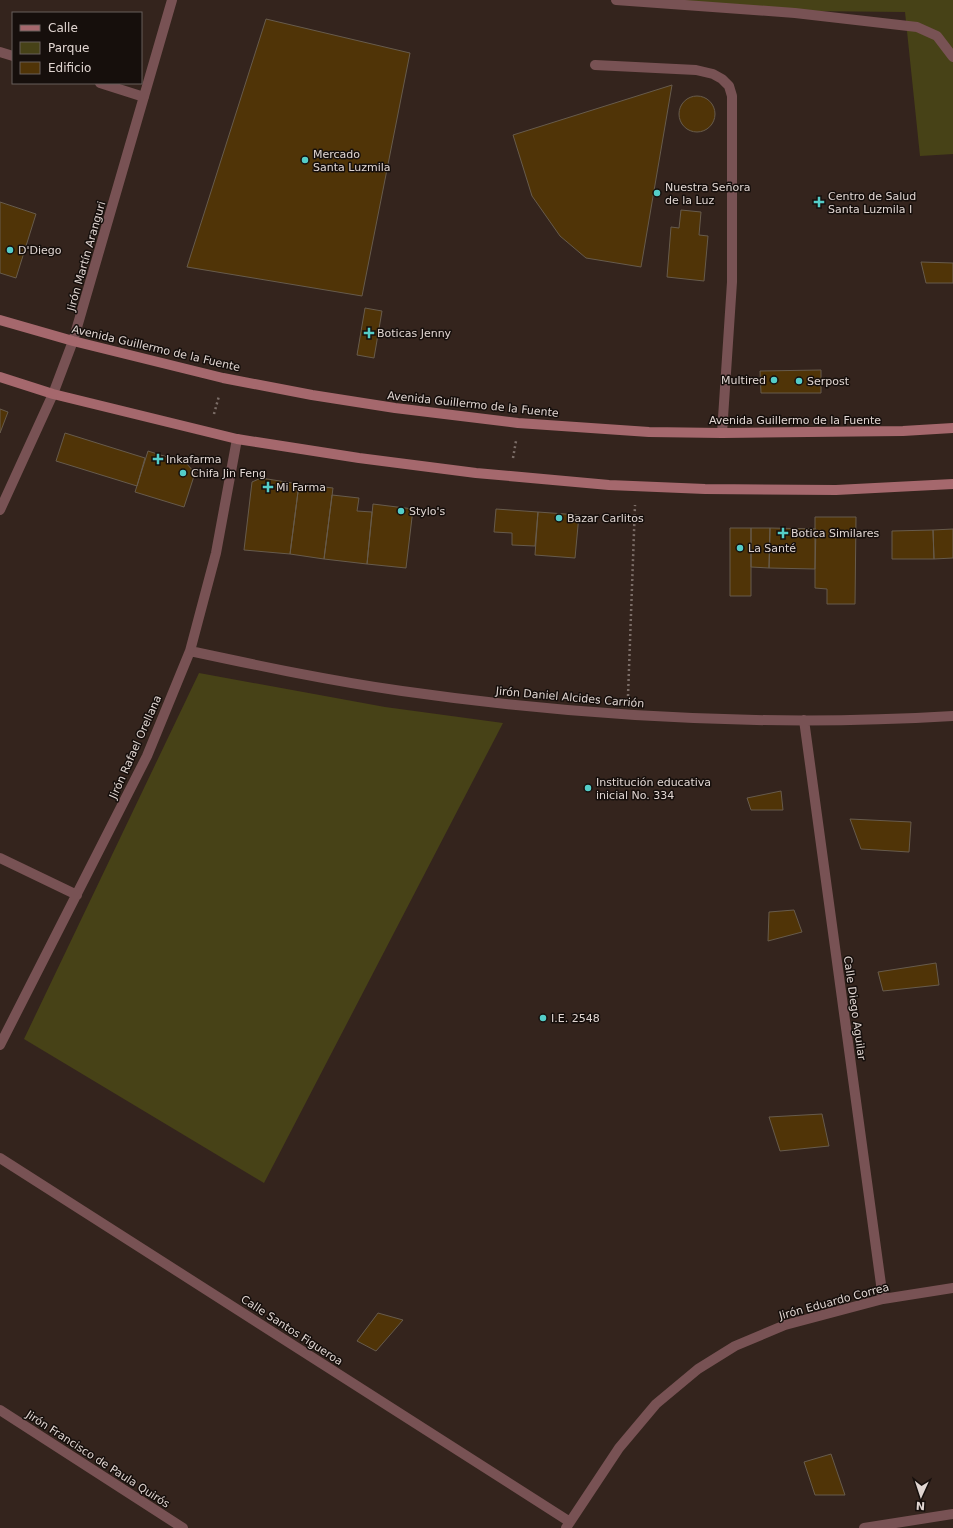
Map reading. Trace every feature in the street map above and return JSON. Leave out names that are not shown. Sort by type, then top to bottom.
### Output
[{"type":"main road","name":"Avenida Guillermo de la Fuente","points":[[0,320],[73,341],[223,378],[312,395],[395,408],[518,423],[649,432],[722,433],[903,431],[953,428]]},
{"type":"main road","points":[[0,377],[53,394],[237,439],[358,458],[511,477],[636,486],[705,489],[836,490],[953,484]]},
{"type":"street","name":"Jirón Martín Aranguri","points":[[0,510],[53,394],[73,341],[172,0]]},
{"type":"street","points":[[616,0],[795,13],[917,27],[937,36],[953,57]]},
{"type":"street","points":[[0,52],[12,56]]},
{"type":"street","points":[[595,65],[696,70],[713,74],[722,79],[729,86],[732,96],[732,282],[722,433]]},
{"type":"street","points":[[103,84],[144,96]]},
{"type":"street","name":"Jirón Rafael Orellana","points":[[0,1045],[147,756],[190,651],[216,553],[237,439]]},
{"type":"street","name":"Jirón Daniel Alcides Carrión","points":[[190,651],[292,672],[401,691],[511,705],[706,719],[804,720],[953,716]]},
{"type":"street","name":"Calle Diego Aguilar","points":[[804,720],[883,1299]]},
{"type":"street","points":[[0,858],[77,895]]},
{"type":"street","name":"Calle Santos Figueroa","points":[[0,1158],[568,1525]]},
{"type":"street","name":"Jirón Eduardo Correa","points":[[568,1525],[619,1448],[656,1404],[698,1369],[735,1346],[784,1325],[883,1299],[953,1288]]},
{"type":"street","name":"Jirón Francisco de Paula Quirós","points":[[0,1410],[183,1528]]},
{"type":"street","points":[[864,1528],[953,1514]]},
{"type":"path","points":[[210,432],[223,378]]},
{"type":"path","points":[[511,477],[518,423]]},
{"type":"path","points":[[627,714],[636,486]]},
{"type":"green space","points":[[657,0],[953,0],[953,154],[920,156],[905,12],[806,11]]},
{"type":"green space","points":[[199,673],[385,707],[503,723],[264,1183],[24,1039]]},
{"type":"building","name":"Mercado Santa Luzmila","points":[[266,19],[410,53],[362,296],[187,267]]},
{"type":"building","points":[[672,85],[641,267],[586,258],[560,236],[532,196],[513,135]]},
{"type":"building","points":[[697,96],[710,101],[715,114],[710,127],[697,132],[684,127],[679,114],[684,101]]},
{"type":"building","points":[[0,202],[36,214],[16,278],[0,273]]},
{"type":"building","points":[[681,210],[701,212],[699,235],[708,236],[704,281],[667,277],[671,227],[679,228]]},
{"type":"building","points":[[921,262],[953,263],[953,283],[926,283]]},
{"type":"building","name":"Boticas Jenny","points":[[365,308],[382,311],[374,358],[357,355]]},
{"type":"building","points":[[821,370],[821,393],[761,393],[760,371]]},
{"type":"building","points":[[0,409],[8,412],[0,433]]},
{"type":"building","points":[[65,433],[145,458],[137,486],[56,461]]},
{"type":"building","points":[[148,451],[186,463],[195,473],[184,507],[135,492]]},
{"type":"building","points":[[261,478],[299,484],[290,554],[244,550],[252,482]]},
{"type":"building","points":[[299,484],[333,488],[324,559],[290,554]]},
{"type":"building","points":[[332,495],[359,498],[357,511],[372,512],[367,564],[324,559]]},
{"type":"building","points":[[373,504],[413,509],[406,568],[367,564]]},
{"type":"building","points":[[496,509],[538,512],[535,546],[512,545],[512,533],[494,532]]},
{"type":"building","points":[[538,512],[579,515],[575,558],[535,555]]},
{"type":"building","points":[[815,517],[856,517],[855,604],[827,604],[827,589],[815,588]]},
{"type":"building","name":"La Santé","points":[[730,528],[751,528],[751,596],[730,596]]},
{"type":"building","points":[[751,528],[770,528],[769,568],[751,567]]},
{"type":"building","points":[[770,528],[816,529],[815,569],[769,568]]},
{"type":"building","points":[[953,529],[953,558],[934,559],[933,530]]},
{"type":"building","points":[[933,530],[934,559],[892,559],[892,531]]},
{"type":"building","points":[[781,791],[783,810],[751,810],[747,798]]},
{"type":"building","points":[[850,819],[911,822],[909,852],[861,849]]},
{"type":"building","points":[[794,910],[802,932],[768,941],[769,912]]},
{"type":"building","points":[[936,963],[939,985],[883,991],[878,972]]},
{"type":"building","points":[[822,1114],[829,1146],[780,1151],[769,1117]]},
{"type":"building","points":[[378,1313],[403,1320],[376,1351],[357,1341]]},
{"type":"building","points":[[831,1454],[845,1495],[815,1495],[804,1462]]},
{"type":"place","name":"Mercado Santa Luzmila","points":[[305,160]]},
{"type":"place","name":"Nuestra Señora de la Luz","points":[[657,193]]},
{"type":"place","name":"Centro de Salud Santa Luzmila I","points":[[819,202]]},
{"type":"place","name":"D'Diego","points":[[10,250]]},
{"type":"place","name":"Boticas Jenny","points":[[369,333]]},
{"type":"place","name":"Multired","points":[[774,380]]},
{"type":"place","name":"Serpost","points":[[799,381]]},
{"type":"place","name":"Inkafarma","points":[[158,459]]},
{"type":"place","name":"Chifa Jin Feng","points":[[183,473]]},
{"type":"place","name":"Mi Farma","points":[[268,487]]},
{"type":"place","name":"Stylo's","points":[[401,511]]},
{"type":"place","name":"Bazar Carlitos","points":[[559,518]]},
{"type":"place","name":"Botica Similares","points":[[783,533]]},
{"type":"place","name":"La Santé","points":[[740,548]]},
{"type":"place","name":"Institución educativa inicial No. 334","points":[[588,788]]},
{"type":"place","name":"I.E. 2548","points":[[543,1018]]}]
